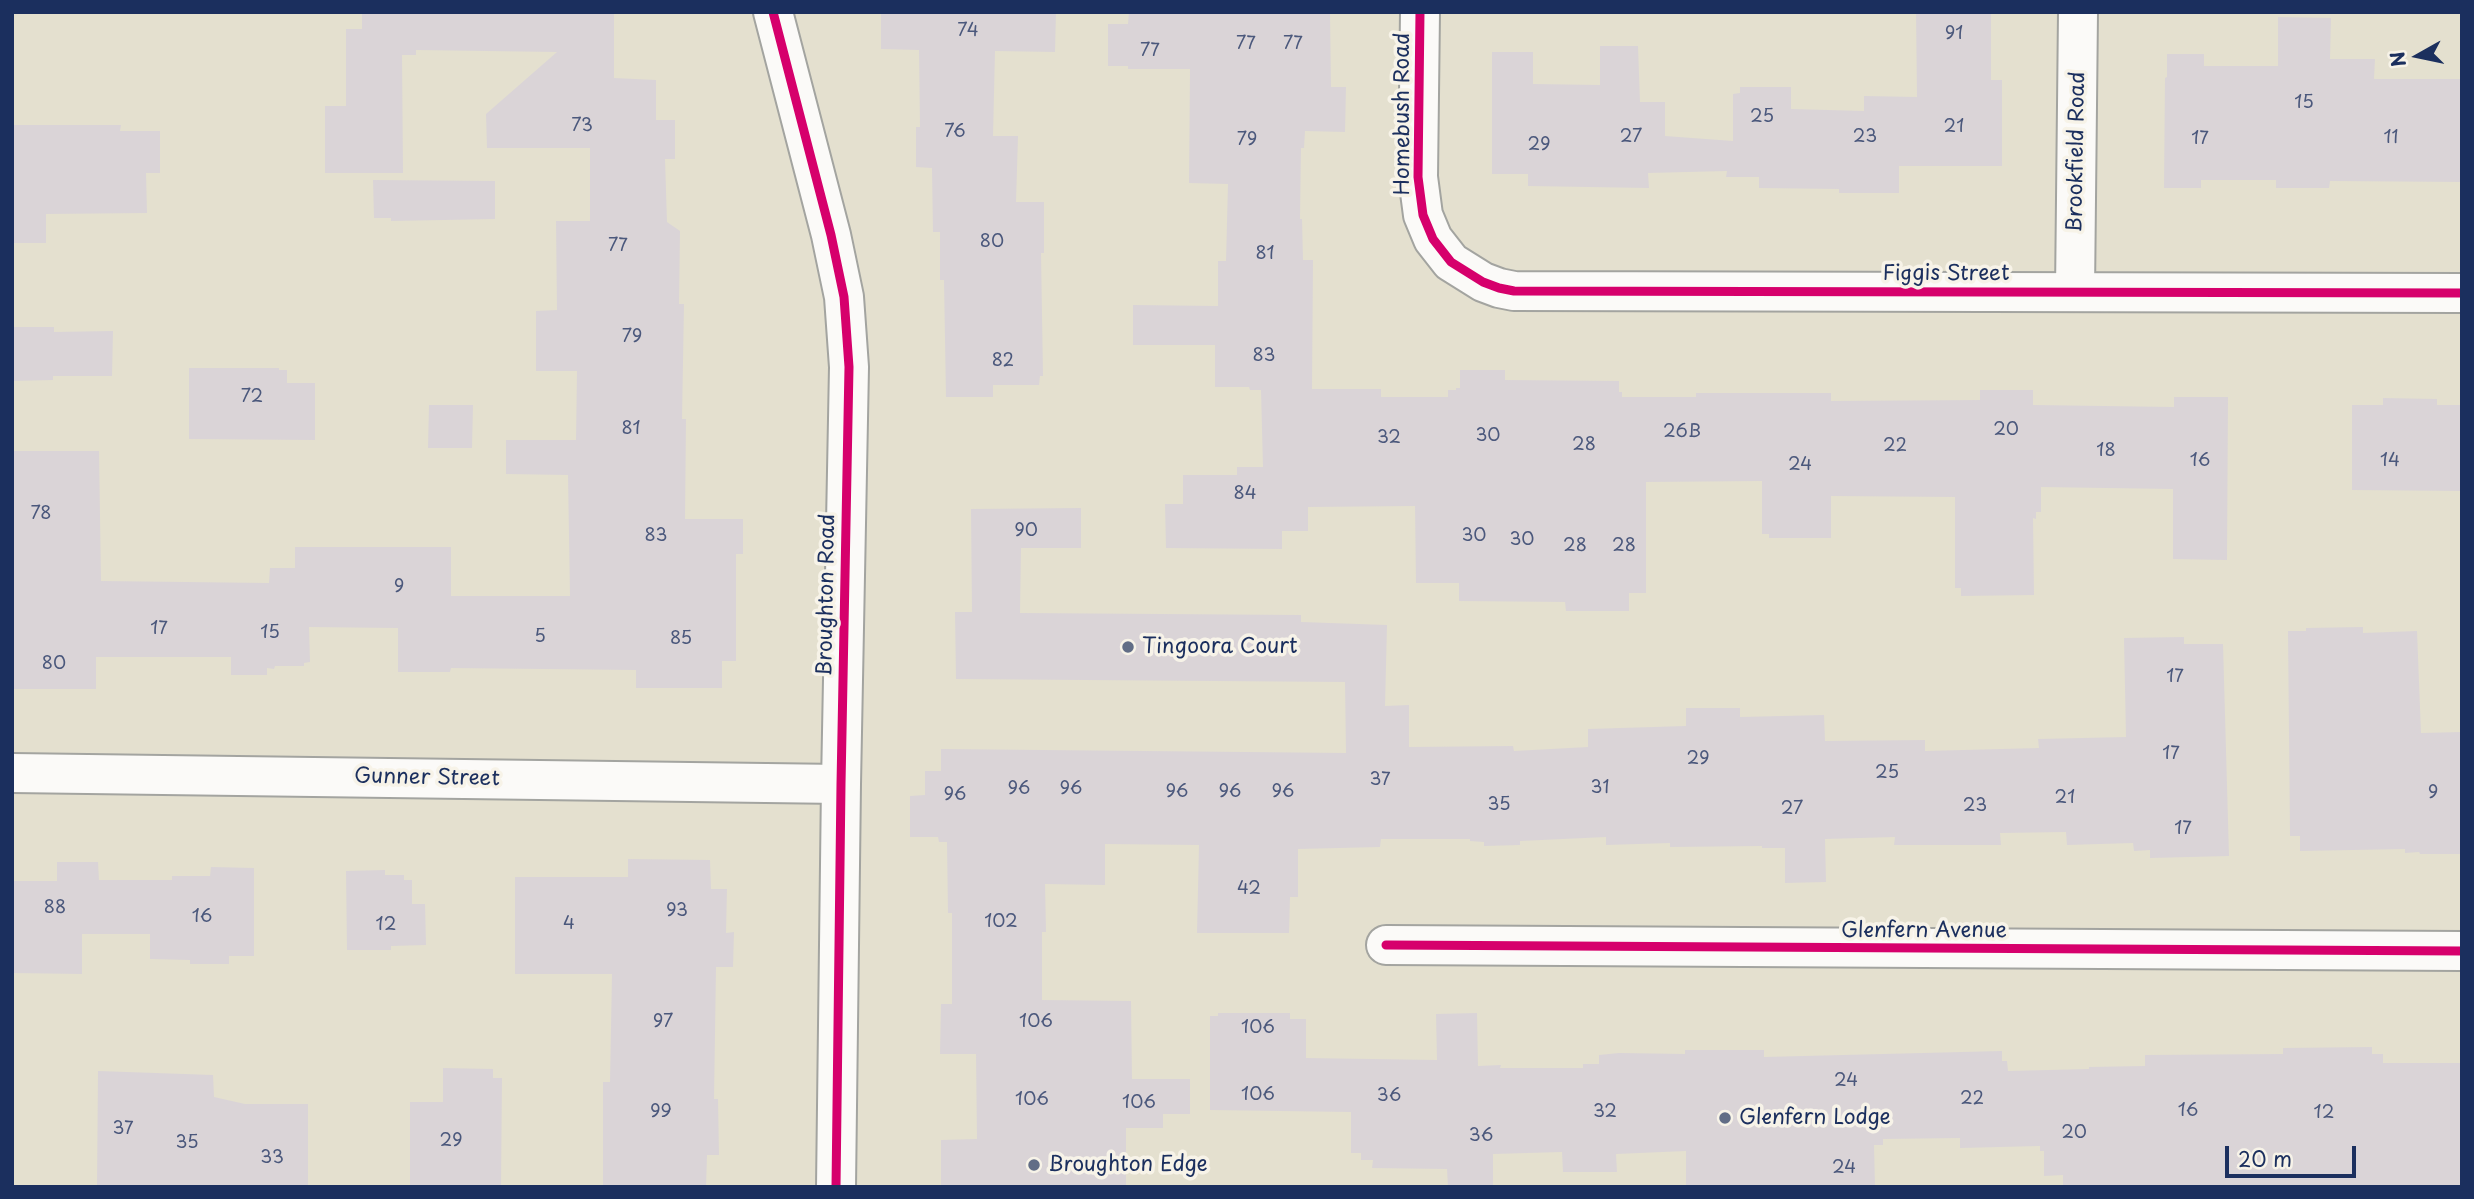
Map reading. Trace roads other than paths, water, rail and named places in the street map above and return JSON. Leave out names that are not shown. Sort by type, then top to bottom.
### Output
[{"type":"street","name":"Broughton Road","points":[[773,12],[831,235],[844,297],[849,367],[836,1187]]},
{"type":"street","name":"Homebush Road","points":[[1420,12],[1419,197],[1428,229],[1443,251]]},
{"type":"street","name":"Brookfield Road","points":[[2075,292],[2078,12]]},
{"type":"street","name":"Figgis Street","points":[[1443,251],[1451,262],[1483,282],[1514,290],[2462,293]]},
{"type":"street","name":"Gunner Street","points":[[12,773],[841,784]]},
{"type":"street","name":"Glenfern Avenue","points":[[1387,945],[2462,951]]},
{"type":"place","name":"Tingoora Court","points":[[1128,647]]},
{"type":"place","name":"Glenfern Lodge","points":[[1725,1118]]},
{"type":"place","name":"Broughton Edge","points":[[1034,1165]]}]
